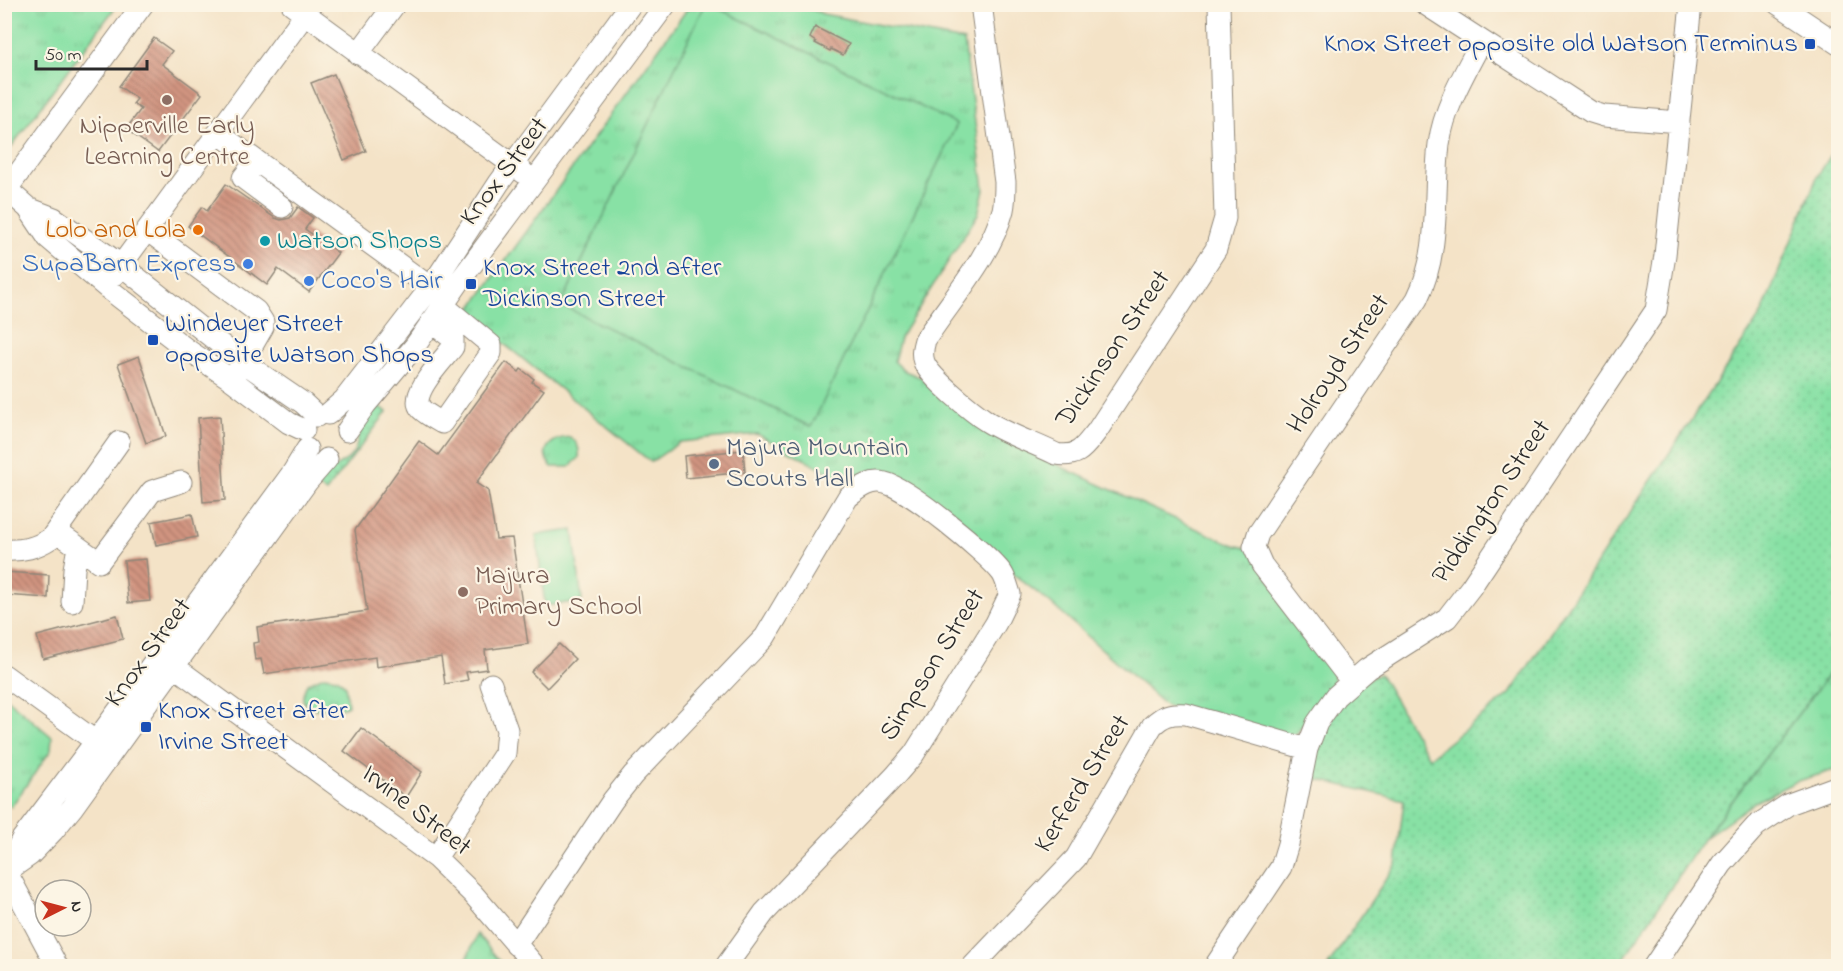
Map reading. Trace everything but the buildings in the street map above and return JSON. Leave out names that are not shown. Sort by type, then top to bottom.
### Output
[{"type":"street","points":[[28,208],[54,218],[121,265],[243,362],[303,403],[314,427],[317,457],[327,459],[335,457],[343,450],[347,441],[347,431],[341,420],[314,427],[289,423],[189,351],[106,287],[48,238],[28,208],[6,188],[142,4]]},
{"type":"street","points":[[358,54],[394,4]]},
{"type":"street","name":"Knox Street","points":[[347,431],[366,404],[415,346],[499,183],[632,4]]},
{"type":"street","name":"Knox Street","points":[[5,872],[30,855],[53,831],[104,747],[166,661],[293,472],[314,427],[344,400],[438,304],[535,180],[666,4]]},
{"type":"street","name":"Dickinson Street","points":[[981,4],[1005,182],[1004,207],[998,225],[978,263],[925,339],[922,350],[923,361],[928,370],[962,402],[989,423],[1056,454],[1066,456],[1082,450],[1096,431],[1216,249],[1225,218],[1219,4]]},
{"type":"street","points":[[1425,4],[1591,112],[1604,116],[1679,122]]},
{"type":"street","name":"Piddington Street","points":[[1215,966],[1281,867],[1288,844],[1307,749],[1317,723],[1336,696],[1367,669],[1447,618],[1471,587],[1656,310],[1665,255],[1691,4]]},
{"type":"street","points":[[1778,4],[1839,44]]},
{"type":"street","points":[[106,287],[218,133],[299,9],[358,54],[535,180]]},
{"type":"street","name":"Holroyd Street","points":[[1352,682],[1262,565],[1254,547],[1258,534],[1416,299],[1426,280],[1432,251],[1439,144],[1443,123],[1481,42]]},
{"type":"street","points":[[218,133],[491,345],[491,353],[442,423],[420,408],[417,399],[420,390],[453,347],[453,339],[438,304]]},
{"type":"street","points":[[256,161],[243,178],[282,207]]},
{"type":"street","points":[[147,230],[256,311],[261,318],[263,327],[232,380]]},
{"type":"street","points":[[4,550],[38,547],[51,537],[119,442]]},
{"type":"street","name":"Knox Street","points":[[166,661],[327,459]]},
{"type":"street","points":[[56,531],[99,562],[152,490],[181,482]]},
{"type":"street","name":"Simpson Street","points":[[516,945],[613,800],[765,637],[848,497],[864,485],[874,482],[886,483],[899,488],[948,524],[983,555],[1003,574],[1010,594],[996,623],[914,754],[764,913],[726,966]]},
{"type":"street","points":[[72,602],[78,547]]},
{"type":"street","name":"Irvine Street","points":[[166,661],[436,858],[467,888],[535,966]]},
{"type":"street","points":[[4,675],[104,747]]},
{"type":"street","points":[[436,858],[505,753],[507,730],[491,684]]},
{"type":"street","name":"Kerferd Street","points":[[974,966],[1076,858],[1152,726],[1161,717],[1172,713],[1186,714],[1307,749]]},
{"type":"street","points":[[1654,966],[1722,864],[1756,826],[1789,804],[1839,786]]},
{"type":"street","points":[[5,872],[57,966]]},
{"type":"green space","points":[[5,4],[117,5],[9,150],[4,146]]},
{"type":"green space","points":[[759,4],[795,7],[964,41],[984,189],[978,214],[900,338],[894,361],[905,371],[922,378],[978,425],[1072,472],[1228,543],[1249,549],[1333,671],[1332,688],[1296,734],[1290,735],[1166,706],[1049,602],[887,475],[851,484],[757,434],[680,442],[651,462],[467,314],[690,5]]},
{"type":"green space","points":[[705,5],[711,5],[957,124],[811,427],[561,305]]},
{"type":"green space","points":[[1838,144],[1838,662],[1704,838],[1619,966],[1328,966],[1396,864],[1404,800],[1307,777],[1318,736],[1359,683],[1380,674],[1429,758],[1510,694],[1762,313],[1817,177]]},
{"type":"green space","points":[[374,402],[387,412],[326,492],[317,486],[332,469],[348,459],[355,451],[361,425]]},
{"type":"green space","points":[[570,437],[578,446],[579,458],[569,467],[552,467],[547,461],[546,450],[553,442]]},
{"type":"green space","points":[[573,530],[582,601],[545,606],[536,535]]},
{"type":"green space","points":[[1838,662],[1838,769],[1795,782],[1755,802],[1704,838]]},
{"type":"green space","points":[[324,676],[337,678],[345,685],[348,705],[319,709],[304,702],[303,695],[308,683]]},
{"type":"green space","points":[[5,697],[52,737],[51,750],[11,807],[5,802]]},
{"type":"green space","points":[[477,934],[504,966],[464,966]]},
{"type":"place","name":"Knox Street opposite old Watson Terminus","points":[[1810,44]]},
{"type":"place","name":"Nipperville Early Learning Centre","points":[[167,100]]},
{"type":"place","name":"Lolo and Lola","points":[[198,230]]},
{"type":"place","name":"Watson Shops","points":[[265,241]]},
{"type":"place","name":"SupaBarn Express","points":[[248,264]]},
{"type":"place","name":"Coco's Hair","points":[[309,281]]},
{"type":"place","name":"Knox Street 2nd after Dickinson Street","points":[[471,284]]},
{"type":"place","name":"Windeyer Street opposite Watson Shops","points":[[153,340]]},
{"type":"place","name":"Majura Mountain Scouts Hall","points":[[714,464]]},
{"type":"place","name":"Majura Primary School","points":[[463,592]]},
{"type":"place","name":"Knox Street after Irvine Street","points":[[146,727]]}]
